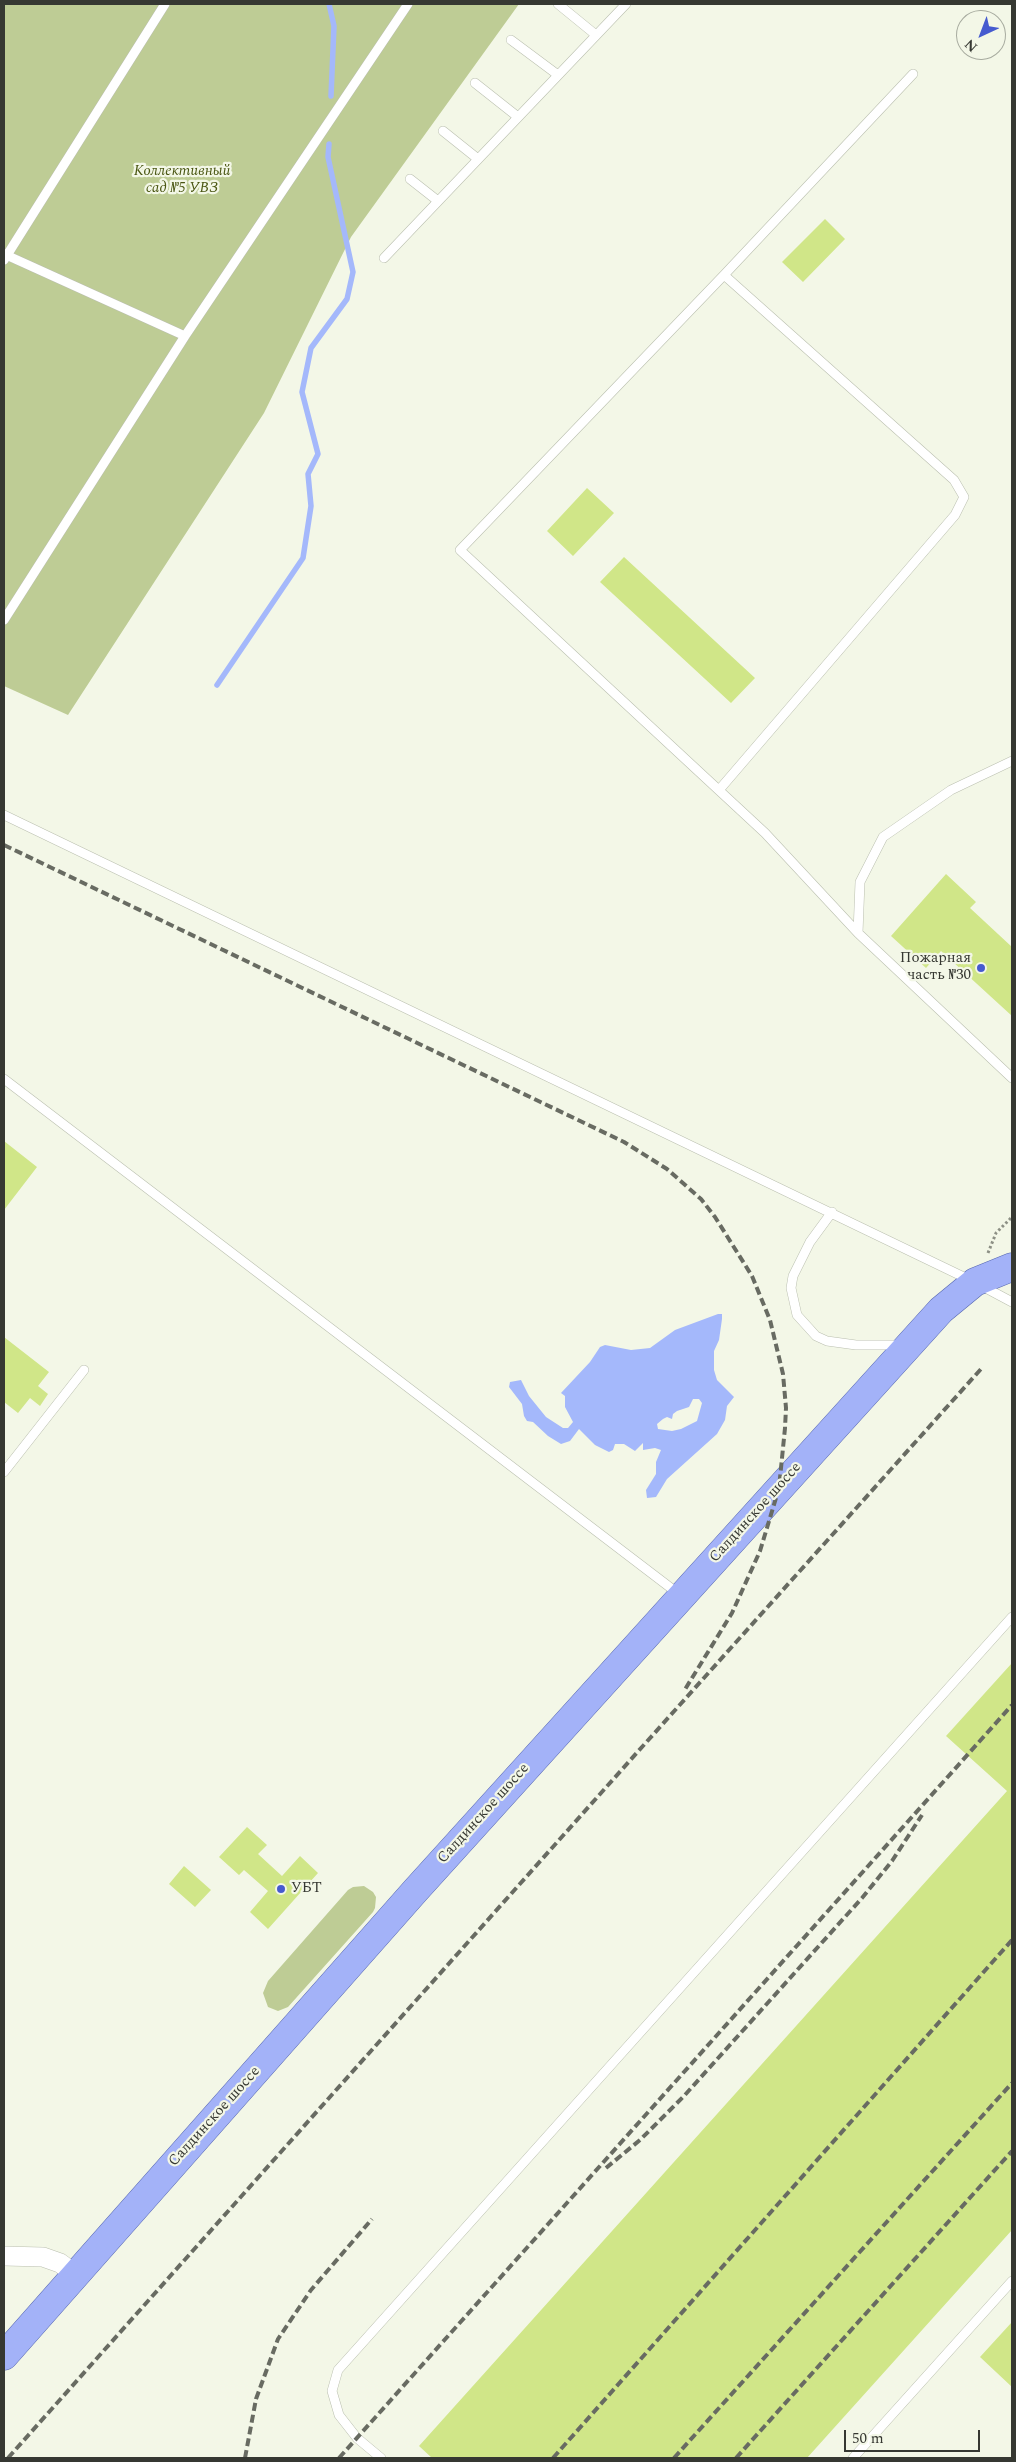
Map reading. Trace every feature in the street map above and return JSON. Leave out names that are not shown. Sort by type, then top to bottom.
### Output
[{"type":"main road","name":"Салдинское шоссе","points":[[4,2356],[680,1596],[941,1310],[975,1282],[1012,1268]]},
{"type":"street","points":[[4,2256],[43,2257],[60,2263],[75,2274]]},
{"type":"lane","points":[[165,4],[5,257],[185,336]]},
{"type":"lane","points":[[4,620],[185,336],[408,4]]},
{"type":"lane","points":[[558,4],[596,35]]},
{"type":"lane","points":[[384,258],[626,4]]},
{"type":"lane","points":[[511,40],[558,75]]},
{"type":"lane","points":[[913,74],[724,275],[460,550],[765,833],[858,933],[1012,1078]]},
{"type":"lane","points":[[476,83],[518,117]]},
{"type":"lane","points":[[443,131],[478,159]]},
{"type":"lane","points":[[410,179],[438,201]]},
{"type":"lane","points":[[719,790],[955,515],[964,497],[954,480],[724,275]]},
{"type":"lane","points":[[858,933],[860,882],[883,837],[951,790],[1012,761]]},
{"type":"lane","points":[[4,816],[832,1212],[1012,1302]]},
{"type":"lane","points":[[4,1079],[680,1596]]},
{"type":"lane","points":[[832,1212],[810,1242],[793,1276],[791,1288],[797,1315],[816,1336],[827,1341],[856,1345],[909,1345]]},
{"type":"lane","points":[[4,1472],[84,1370]]},
{"type":"lane","points":[[381,2458],[357,2438],[339,2415],[332,2391],[338,2370],[1012,1617]]},
{"type":"lane","points":[[853,2458],[1012,2281]]},
{"type":"path","points":[[975,1282],[996,1233],[1012,1217]]},
{"type":"green space","name":"Коллективный сад №5 УВЗ","points":[[4,4],[519,4],[351,237],[264,413],[68,715],[4,686]]},
{"type":"green space","points":[[364,1886],[373,1892],[376,1897],[373,1912],[288,2007],[278,2011],[268,2007],[263,1993],[268,1981],[348,1890],[353,1887]]},
{"type":"water","points":[[722,1314],[719,1340],[714,1351],[714,1370],[717,1380],[734,1397],[727,1406],[725,1420],[717,1434],[667,1479],[656,1497],[647,1498],[646,1490],[656,1474],[656,1462],[661,1450],[655,1448],[643,1450],[643,1443],[635,1451],[624,1444],[615,1444],[613,1450],[609,1452],[595,1445],[579,1429],[570,1441],[561,1444],[548,1436],[533,1422],[527,1421],[522,1404],[509,1387],[510,1382],[521,1380],[529,1396],[546,1417],[563,1428],[568,1428],[573,1422],[565,1407],[565,1396],[561,1393],[590,1362],[600,1347],[605,1345],[631,1350],[650,1348],[675,1330]],"holes":[[[693,1399],[699,1399],[702,1403],[697,1421],[672,1431],[658,1429],[657,1424],[663,1419],[667,1417],[672,1419],[673,1414],[677,1411],[689,1407]]]},
{"type":"building","points":[[825,219],[845,239],[803,282],[782,262]]},
{"type":"building","points":[[587,488],[614,513],[573,556],[547,531]]},
{"type":"building","points":[[624,557],[755,678],[731,703],[600,582]]},
{"type":"building","points":[[946,874],[976,902],[970,908],[1012,947],[1012,1016],[941,951],[926,968],[891,936]]},
{"type":"building","points":[[4,1141],[37,1167],[4,1210]]},
{"type":"building","points":[[4,1337],[49,1372],[38,1386],[48,1394],[40,1406],[30,1398],[18,1413],[4,1402]]},
{"type":"building","points":[[1012,1663],[1012,2230],[807,2458],[432,2458],[419,2446],[1007,1791],[946,1736]]},
{"type":"building","points":[[247,1827],[267,1845],[258,1854],[282,1876],[300,1856],[318,1873],[268,1929],[250,1912],[268,1891],[244,1870],[239,1875],[219,1857]]},
{"type":"building","points":[[184,1866],[211,1890],[195,1907],[169,1884]]},
{"type":"building","points":[[1012,2322],[1012,2387],[980,2357]]},
{"type":"waterway","points":[[329,4],[334,26],[331,96]]},
{"type":"waterway","points":[[217,685],[303,558],[311,506],[308,474],[318,454],[302,392],[311,348],[347,299],[353,272],[328,157],[329,144]]},
{"type":"railway","points":[[4,845],[624,1142],[667,1169],[701,1199],[715,1217],[752,1276],[770,1320],[783,1374],[786,1408],[779,1488],[760,1551],[732,1613],[684,1691]]},
{"type":"railway","points":[[8,2458],[981,1369]]},
{"type":"railway","points":[[339,2458],[1012,1705]]},
{"type":"railway","points":[[606,2168],[640,2140],[684,2096],[862,1898],[892,1861],[922,1815]]},
{"type":"railway","points":[[553,2458],[1012,1940]]},
{"type":"railway","points":[[674,2458],[1012,2083]]},
{"type":"railway","points":[[736,2458],[1012,2151]]},
{"type":"railway","points":[[245,2458],[256,2399],[278,2339],[311,2290],[372,2219]]},
{"type":"place","name":"Пожарная часть №30","points":[[981,968]]},
{"type":"place","name":"УБТ","points":[[281,1889]]}]
